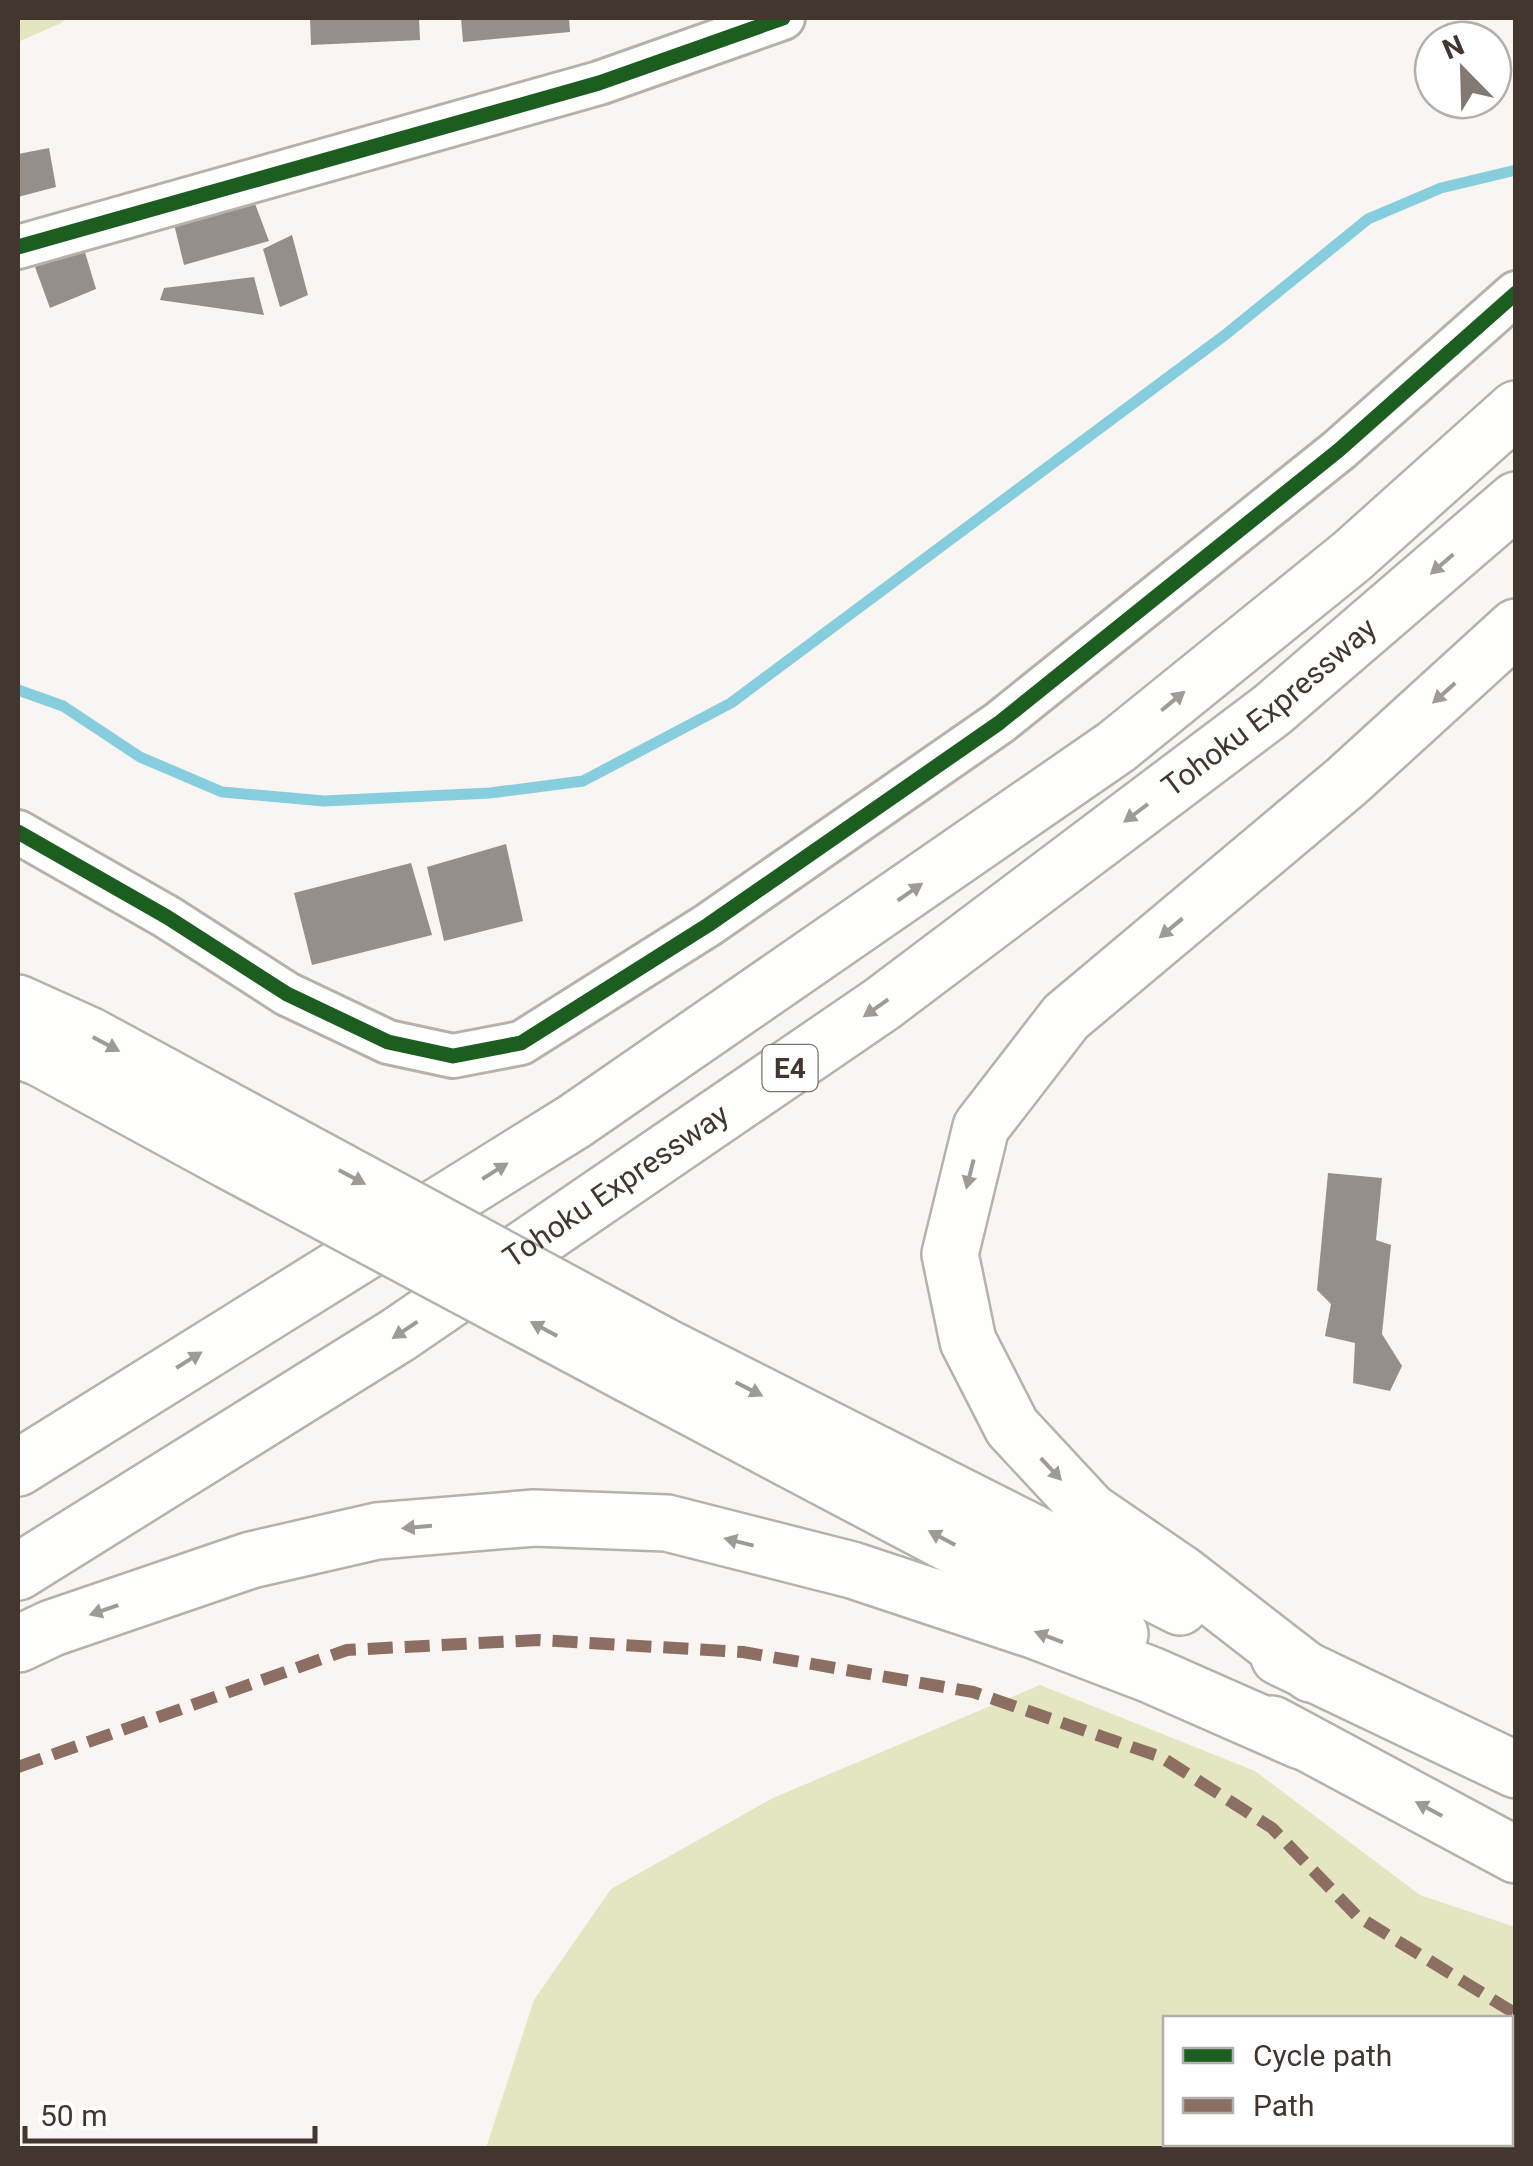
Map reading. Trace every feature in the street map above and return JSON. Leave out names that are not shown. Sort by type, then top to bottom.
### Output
[{"type":"highway","name":"E4","points":[[18,1468],[575,1121],[1116,747],[1352,556],[1516,409]]},
{"type":"highway","name":"Tohoku Expressway","points":[[18,1572],[398,1335],[882,1004],[1272,710],[1516,500]]},
{"type":"highway","points":[[1311,1674],[1182,1574],[1090,1510],[1012,1428],[968,1341],[950,1254],[982,1126],[1066,1017],[1346,782],[1516,627]]},
{"type":"highway","points":[[18,1003],[88,1035],[248,1146]]},
{"type":"highway","points":[[18,1050],[248,1146],[646,1360],[1301,1741],[1516,1855]]},
{"type":"highway","points":[[646,1360],[1509,1771]]},
{"type":"highway","points":[[18,1444],[125,1400]]},
{"type":"highway","points":[[18,1644],[52,1628],[251,1560],[377,1530],[534,1518],[667,1524],[852,1570],[1036,1631],[1151,1675],[1301,1741]]},
{"type":"street","points":[[18,247],[599,83],[783,18]]},
{"type":"street","points":[[18,832],[167,917],[287,994],[388,1042],[453,1056],[521,1043],[708,926],[998,723],[1339,450],[1516,293]]},
{"type":"green space","points":[[18,18],[67,18],[18,42]]},
{"type":"green space","points":[[1040,1685],[1255,1771],[1420,1895],[1515,1927],[1515,2148],[486,2148],[534,2000],[611,1889],[773,1798]]},
{"type":"building","points":[[310,18],[419,18],[420,40],[311,45]]},
{"type":"building","points":[[461,18],[569,18],[570,32],[463,42]]},
{"type":"building","points":[[49,148],[56,187],[18,197],[18,154]]},
{"type":"building","points":[[254,201],[269,241],[184,265],[174,224]]},
{"type":"building","points":[[292,235],[308,295],[280,307],[263,249]]},
{"type":"building","points":[[84,249],[96,289],[50,308],[35,267]]},
{"type":"building","points":[[254,277],[264,315],[160,300],[164,288]]},
{"type":"building","points":[[506,844],[523,921],[444,941],[427,867]]},
{"type":"building","points":[[411,863],[432,935],[312,965],[294,893]]},
{"type":"building","points":[[1328,1173],[1382,1178],[1376,1240],[1391,1245],[1382,1334],[1402,1366],[1390,1391],[1353,1383],[1355,1343],[1325,1336],[1331,1304],[1317,1290]]},
{"type":"waterway","points":[[18,690],[63,706],[140,757],[222,792],[324,801],[490,793],[583,781],[731,703],[1225,335],[1368,219],[1441,188],[1516,170]]},
{"type":"marked path","points":[[18,1767],[347,1650],[538,1640],[743,1652],[973,1692],[1161,1757],[1272,1828],[1357,1916],[1516,2014]]},
{"type":"cycle path","points":[[18,247],[599,83],[783,18]]},
{"type":"cycle path","points":[[18,832],[167,917],[287,994],[388,1042],[453,1056],[521,1043],[708,925],[999,723],[1339,450],[1516,293]]}]
